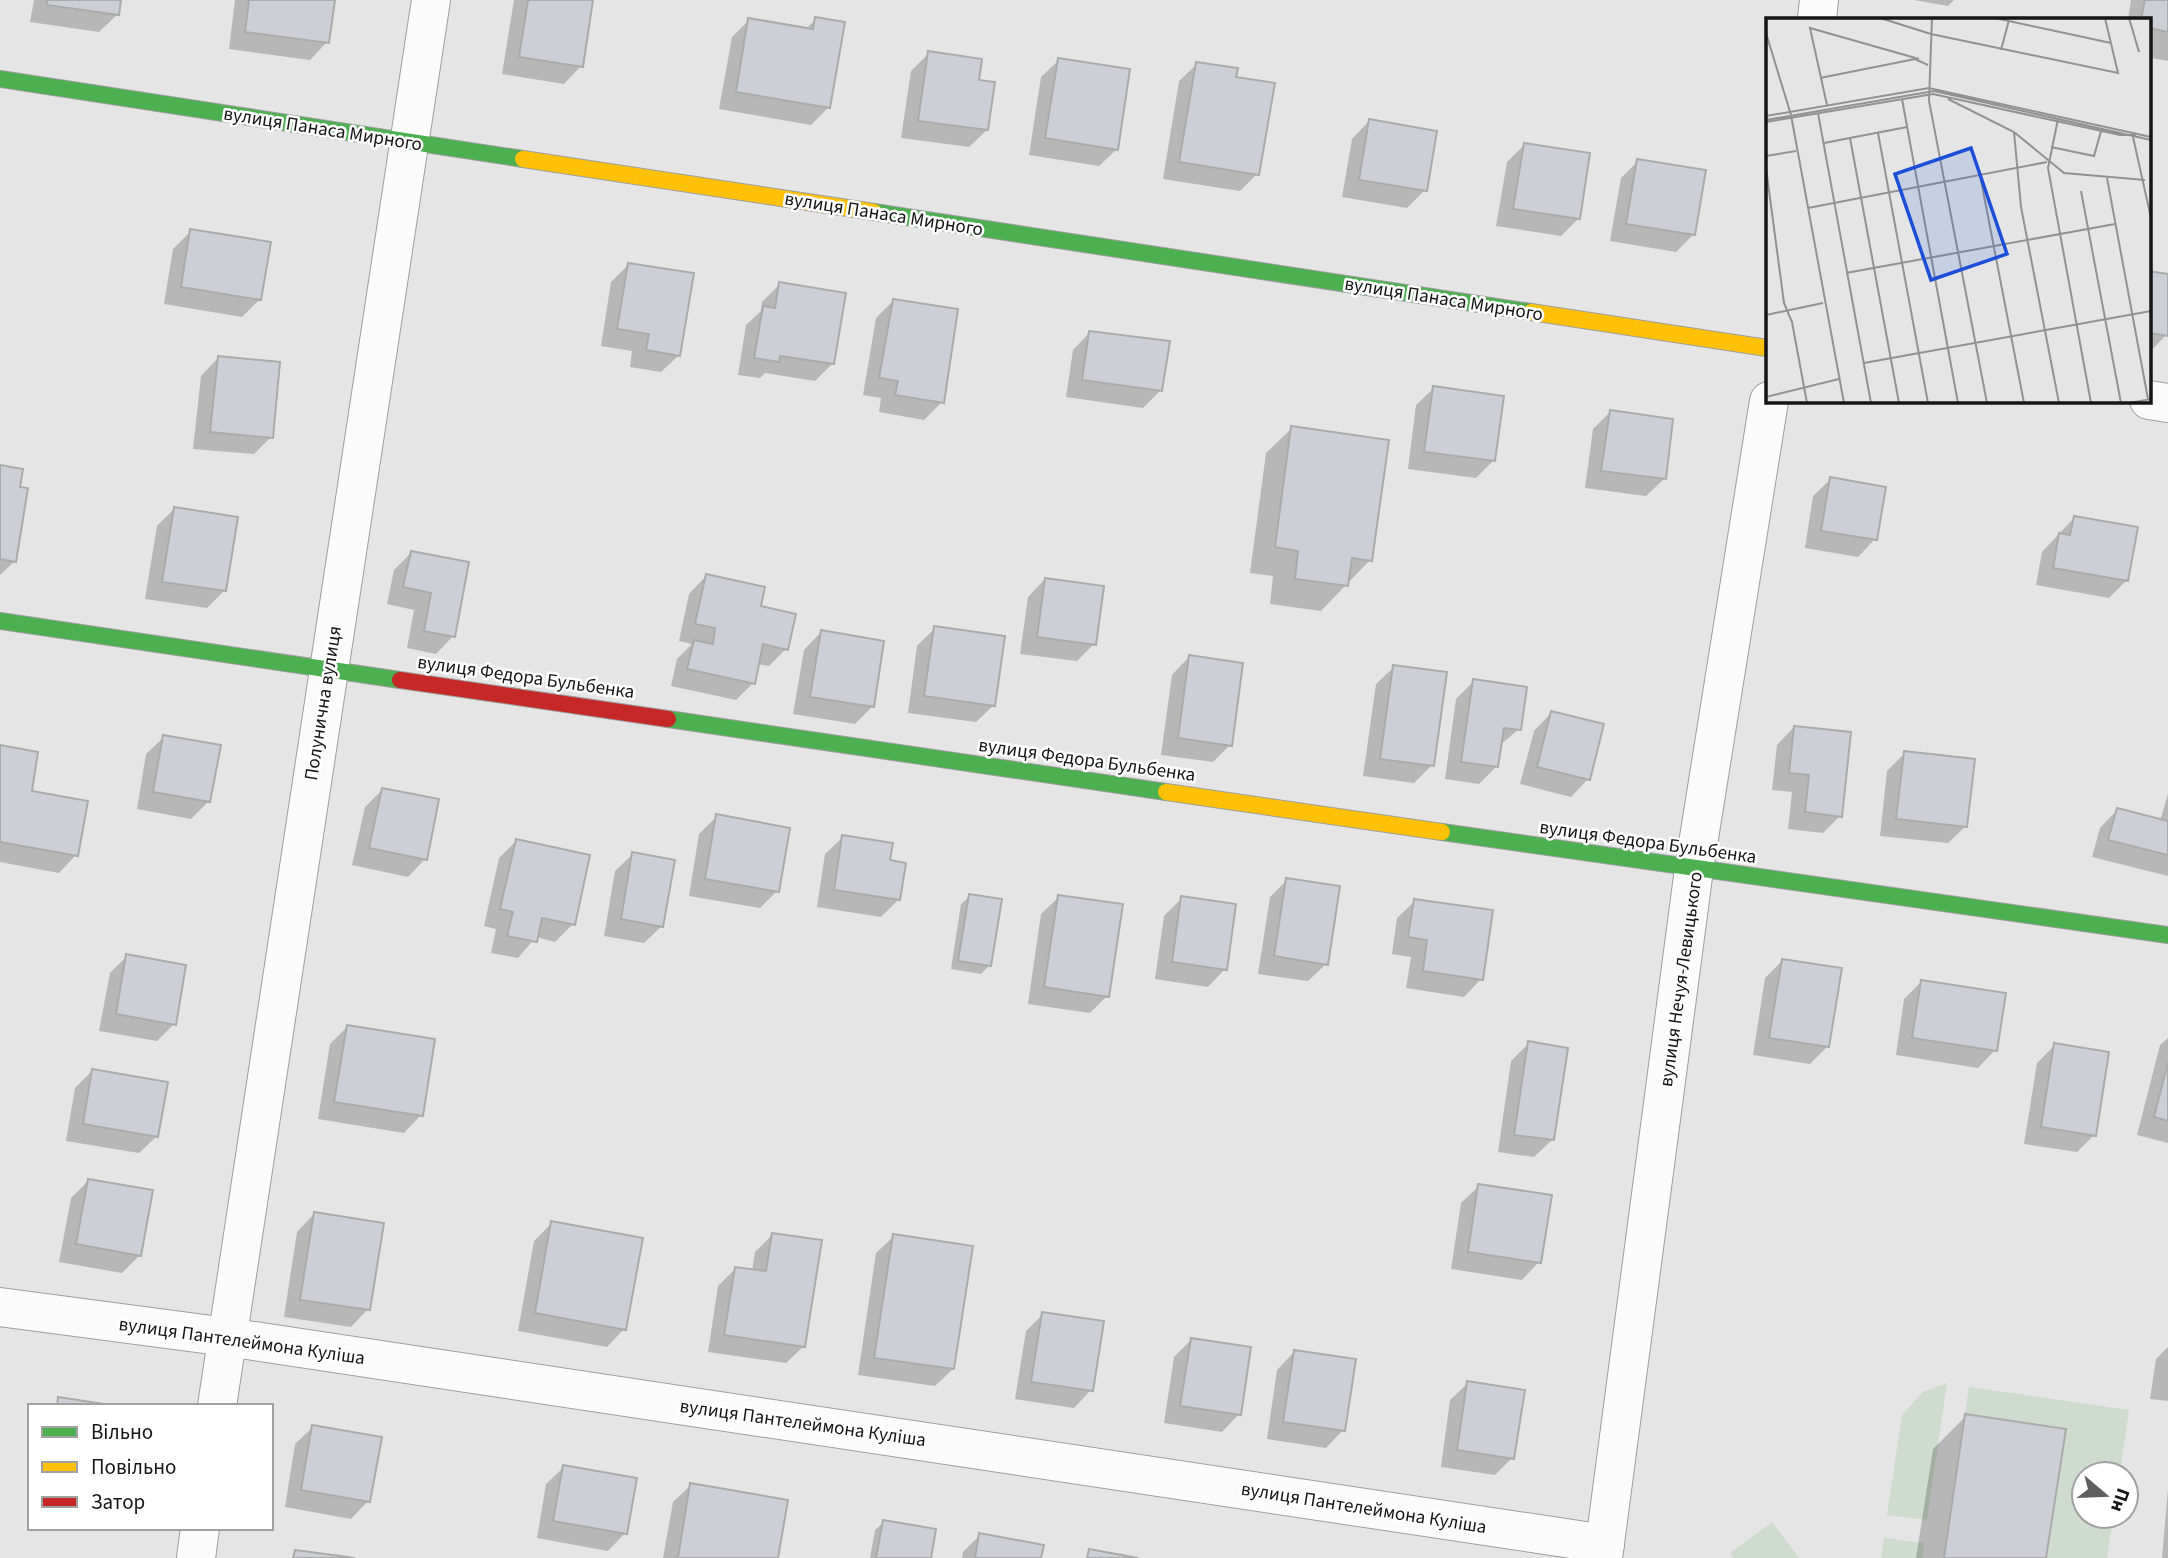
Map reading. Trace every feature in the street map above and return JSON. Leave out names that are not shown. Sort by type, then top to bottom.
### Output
[{"type":"street","name":"Полунична вулиця","points":[[217,1404],[431,0]]},
{"type":"street","points":[[1817,18],[1819,0]]},
{"type":"street","name":"вулиця Панаса Мирного","points":[[0,79],[1766,348]]},
{"type":"street","points":[[2150,400],[2168,403]]},
{"type":"street","name":"вулиця Нечуя-Левицького","points":[[1604,1551],[1694,869],[1769,402]]},
{"type":"street","name":"вулиця Федора Бульбенка","points":[[0,621],[1694,869],[2168,935]]},
{"type":"street","name":"вулиця Пантелеймона Куліша","points":[[0,1307],[227,1337],[1604,1551]]},
{"type":"street","points":[[195,1558],[200,1530]]},
{"type":"green space","points":[[1947,1383],[1927,1520],[1887,1515],[1902,1415],[1923,1392]]},
{"type":"green space","points":[[1969,1387],[2129,1410],[2122,1460],[2070,1460],[2070,1530],[2111,1530],[2107,1558],[2046,1558],[2065,1429],[1965,1414]]},
{"type":"green space","points":[[1772,1522],[1799,1558],[1734,1558],[1730,1553]]},
{"type":"green space","points":[[1884,1538],[1924,1543],[1922,1558],[1881,1558]]},
{"type":"building","points":[[47,0],[121,0],[119,15],[47,5]]},
{"type":"building","points":[[249,0],[335,0],[329,43],[245,32]]},
{"type":"building","points":[[528,0],[593,0],[583,67],[519,57]]},
{"type":"building","points":[[2145,0],[2168,0],[2168,32],[2150,28],[2150,18],[2141,18]]},
{"type":"building","points":[[815,17],[845,22],[830,108],[736,92],[748,18],[813,29]]},
{"type":"building","points":[[928,51],[982,59],[979,80],[995,82],[988,130],[918,121]]},
{"type":"building","points":[[1058,58],[1130,69],[1118,150],[1045,138]]},
{"type":"building","points":[[1196,62],[1238,68],[1236,77],[1275,83],[1259,175],[1179,162]]},
{"type":"building","points":[[1369,119],[1437,131],[1427,191],[1359,180]]},
{"type":"building","points":[[1524,143],[1590,153],[1580,219],[1513,209]]},
{"type":"building","points":[[1637,159],[1706,170],[1695,235],[1626,224]]},
{"type":"building","points":[[190,229],[271,242],[261,300],[181,287]]},
{"type":"building","points":[[628,263],[694,273],[680,356],[646,350],[649,334],[617,329]]},
{"type":"building","points":[[2150,271],[2168,274],[2168,336],[2150,333]]},
{"type":"building","points":[[779,282],[846,293],[834,364],[780,356],[779,362],[754,358],[763,306],[775,308]]},
{"type":"building","points":[[893,299],[958,309],[944,403],[895,395],[898,381],[879,378]]},
{"type":"building","points":[[1089,331],[1170,341],[1162,391],[1082,380]]},
{"type":"building","points":[[218,356],[280,362],[273,438],[210,432]]},
{"type":"building","points":[[1433,386],[1504,396],[1495,461],[1424,452]]},
{"type":"building","points":[[1610,410],[1673,419],[1666,479],[1601,471]]},
{"type":"building","points":[[1291,426],[1389,440],[1372,561],[1352,558],[1348,586],[1295,579],[1298,551],[1275,547]]},
{"type":"building","points":[[0,465],[23,469],[20,487],[28,488],[16,562],[0,559]]},
{"type":"building","points":[[1830,477],[1886,487],[1877,540],[1821,531]]},
{"type":"building","points":[[174,507],[238,517],[226,591],[162,582]]},
{"type":"building","points":[[2074,516],[2138,527],[2128,581],[2053,568],[2059,533],[2070,535]]},
{"type":"building","points":[[411,551],[469,562],[455,637],[424,631],[431,593],[403,587]]},
{"type":"building","points":[[706,574],[765,587],[761,606],[796,614],[788,650],[763,644],[755,684],[687,669],[694,640],[713,644],[715,628],[695,624]]},
{"type":"building","points":[[1045,578],[1104,586],[1096,645],[1037,637]]},
{"type":"building","points":[[934,626],[1005,636],[995,706],[924,696]]},
{"type":"building","points":[[821,630],[884,641],[874,707],[810,697]]},
{"type":"building","points":[[1189,655],[1243,663],[1232,746],[1178,738]]},
{"type":"building","points":[[1393,665],[1447,672],[1434,766],[1380,759]]},
{"type":"building","points":[[1473,679],[1527,687],[1521,730],[1504,728],[1498,767],[1461,762]]},
{"type":"building","points":[[1551,711],[1604,724],[1590,780],[1537,767]]},
{"type":"building","points":[[1794,726],[1851,732],[1842,817],[1805,812],[1809,775],[1789,773]]},
{"type":"building","points":[[163,735],[221,745],[210,802],[153,792]]},
{"type":"building","points":[[0,745],[38,752],[32,791],[88,801],[78,856],[0,842]]},
{"type":"building","points":[[1904,751],[1975,759],[1967,827],[1896,819]]},
{"type":"building","points":[[382,788],[439,799],[427,860],[369,848]]},
{"type":"building","points":[[2117,808],[2168,821],[2168,855],[2108,840]]},
{"type":"building","points":[[716,814],[790,828],[779,892],[705,879]]},
{"type":"building","points":[[842,835],[893,843],[890,860],[906,863],[900,900],[834,890]]},
{"type":"building","points":[[516,839],[590,855],[575,925],[542,918],[537,942],[507,936],[513,912],[500,909]]},
{"type":"building","points":[[632,852],[675,860],[663,927],[621,919]]},
{"type":"building","points":[[1286,878],[1340,886],[1328,965],[1274,956]]},
{"type":"building","points":[[969,894],[1002,899],[991,966],[958,961]]},
{"type":"building","points":[[1058,895],[1123,904],[1109,997],[1044,987]]},
{"type":"building","points":[[1181,896],[1236,904],[1227,970],[1172,962]]},
{"type":"building","points":[[1414,899],[1493,910],[1483,980],[1423,971],[1427,940],[1408,937]]},
{"type":"building","points":[[126,954],[186,965],[176,1025],[116,1014]]},
{"type":"building","points":[[1782,959],[1842,968],[1829,1047],[1769,1038]]},
{"type":"building","points":[[1921,980],[2006,993],[1997,1051],[1912,1038]]},
{"type":"building","points":[[347,1025],[435,1039],[423,1116],[334,1102]]},
{"type":"building","points":[[1528,1041],[1568,1048],[1554,1140],[1514,1135]]},
{"type":"building","points":[[2054,1043],[2109,1052],[2096,1136],[2041,1127]]},
{"type":"building","points":[[2168,1062],[2168,1121],[2154,1117]]},
{"type":"building","points":[[92,1069],[168,1082],[158,1137],[83,1124]]},
{"type":"building","points":[[88,1179],[153,1190],[141,1256],[76,1244]]},
{"type":"building","points":[[1478,1184],[1552,1195],[1541,1263],[1468,1252]]},
{"type":"building","points":[[314,1212],[384,1223],[370,1310],[300,1300]]},
{"type":"building","points":[[551,1221],[643,1238],[626,1330],[535,1313]]},
{"type":"building","points":[[772,1233],[822,1240],[805,1347],[724,1335],[735,1267],[766,1271]]},
{"type":"building","points":[[893,1234],[973,1246],[954,1369],[874,1358]]},
{"type":"building","points":[[1042,1312],[1104,1321],[1093,1391],[1031,1382]]},
{"type":"building","points":[[1191,1338],[1251,1347],[1241,1415],[1180,1406]]},
{"type":"building","points":[[1294,1350],[1356,1359],[1345,1431],[1283,1422]]},
{"type":"building","points":[[1467,1381],[1525,1390],[1514,1459],[1457,1450]]},
{"type":"building","points":[[58,1397],[104,1404],[57,1404]]},
{"type":"building","points":[[1965,1414],[2066,1429],[2046,1558],[1944,1558]]},
{"type":"building","points":[[312,1425],[382,1437],[370,1502],[301,1490]]},
{"type":"building","points":[[563,1465],[637,1478],[627,1534],[553,1521]]},
{"type":"building","points":[[690,1483],[788,1500],[778,1558],[678,1558]]},
{"type":"building","points":[[883,1520],[936,1529],[931,1558],[876,1558]]},
{"type":"building","points":[[979,1533],[1044,1545],[1041,1558],[975,1558]]},
{"type":"building","points":[[1089,1549],[1138,1558],[1087,1558]]},
{"type":"building","points":[[295,1550],[355,1558],[293,1558]]},
{"type":"traffic: fast","points":[[0,79],[523,159]]},
{"type":"traffic: fast","points":[[874,212],[1531,312]]},
{"type":"traffic: fast","points":[[0,621],[400,680]]},
{"type":"traffic: fast","points":[[668,719],[1166,792]]},
{"type":"traffic: fast","points":[[1442,832],[2168,935]]},
{"type":"traffic: slow","points":[[523,159],[874,212]]},
{"type":"traffic: slow","points":[[1531,312],[1766,348]]},
{"type":"traffic: slow","points":[[1166,792],[1442,832]]},
{"type":"traffic: jam","points":[[400,680],[668,719]]}]
